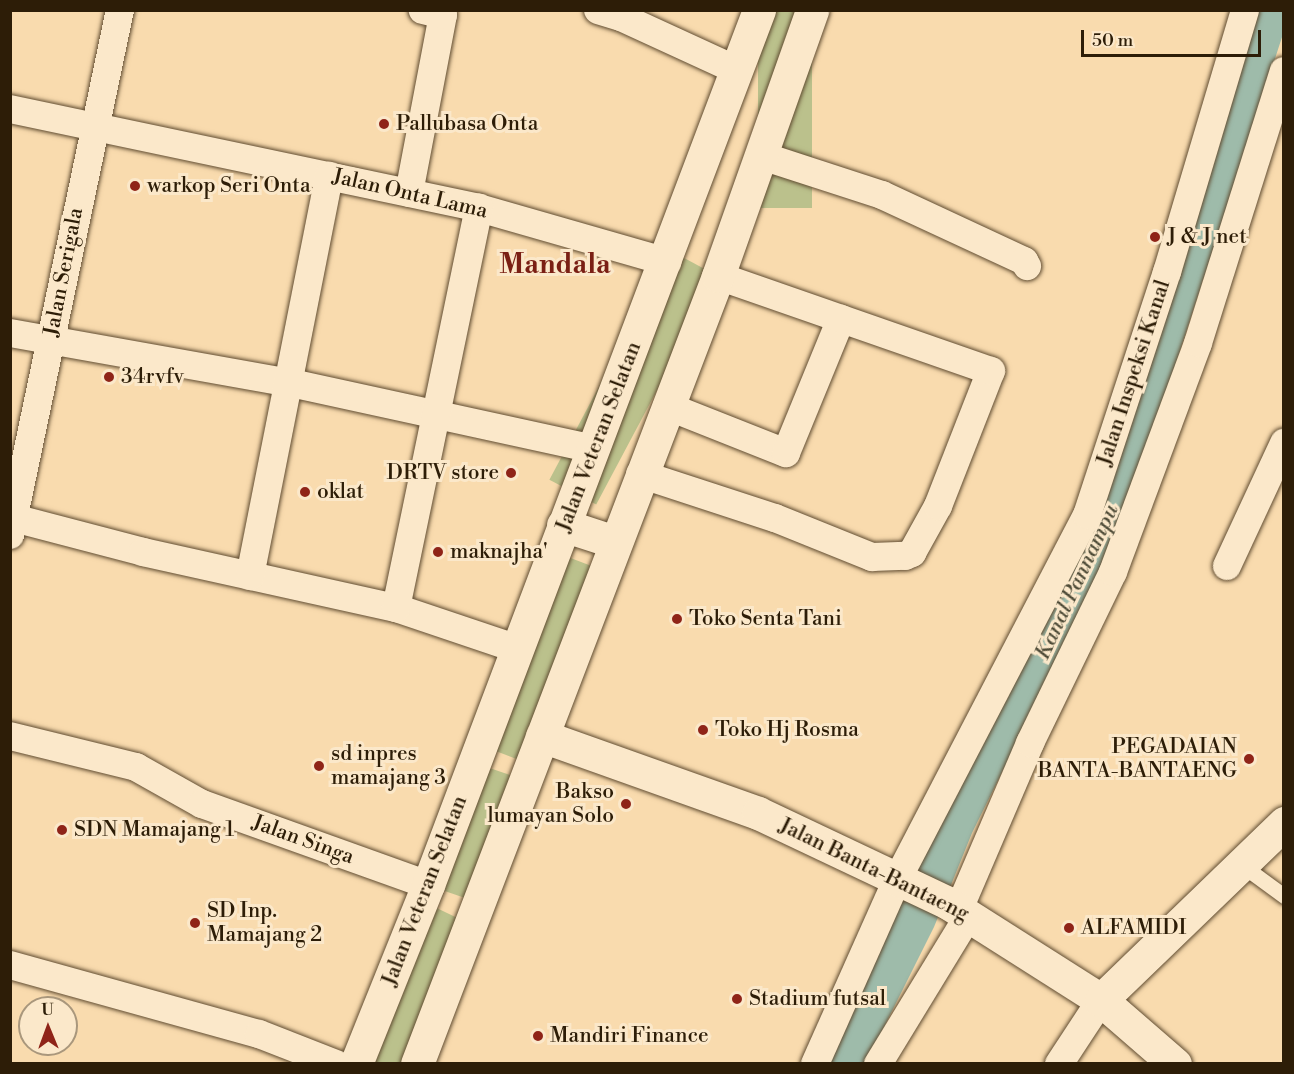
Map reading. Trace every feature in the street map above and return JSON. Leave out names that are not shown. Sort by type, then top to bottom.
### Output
[{"type":"main road","name":"Jalan Veteran Selatan","points":[[356,1064],[428,885],[563,525],[667,262],[759,10]]},
{"type":"main road","points":[[417,1064],[640,474],[718,276],[812,10]]},
{"type":"main road","points":[[563,525],[615,542]]},
{"type":"main road","name":"Jalan Banta-Bantaeng","points":[[542,736],[758,813],[959,909],[1101,1000],[1163,1059]]},
{"type":"main road","points":[[1101,1000],[1243,866],[1284,823]]},
{"type":"street","name":"Jalan Serigala","points":[[12,523],[120,10]]},
{"type":"street","points":[[598,10],[621,17],[736,70]]},
{"type":"street","name":"Jalan Inspeksi Kanal","points":[[815,1064],[902,880],[1087,514],[1167,272],[1245,10]]},
{"type":"street","points":[[409,193],[437,12]]},
{"type":"street","points":[[878,1064],[959,909],[1030,743],[1113,572],[1176,405],[1284,71]]},
{"type":"street","name":"Jalan Onta Lama","points":[[10,109],[479,208],[667,262]]},
{"type":"street","points":[[762,156],[882,195],[1024,261],[1027,266]]},
{"type":"street","points":[[250,576],[291,383],[329,176]]},
{"type":"street","points":[[396,608],[479,208]]},
{"type":"street","points":[[640,474],[775,518],[872,557],[887,559],[912,553],[938,506],[992,371],[718,276]]},
{"type":"street","points":[[667,406],[786,453],[841,319]]},
{"type":"street","points":[[10,333],[291,383],[594,449]]},
{"type":"street","points":[[1227,566],[1284,443]]},
{"type":"street","points":[[12,523],[396,608],[518,649]]},
{"type":"street","name":"Jalan Singa","points":[[10,736],[136,767],[202,804],[428,885]]},
{"type":"street","points":[[10,965],[259,1034],[336,1064]]},
{"type":"street","points":[[1059,1064],[1101,1000]]},
{"type":"lane","points":[[1243,866],[1284,896]]},
{"type":"green space","points":[[758,11],[812,11],[812,208],[758,208]]},
{"type":"green space","points":[[671,251],[718,276],[596,505],[549,480]]},
{"type":"green space","points":[[555,552],[604,571],[530,764],[481,745]]},
{"type":"green space","points":[[475,763],[525,780],[482,904],[432,887]]},
{"type":"green space","points":[[422,901],[470,924],[417,1063],[356,1064]]},
{"type":"water","name":"Kanal Pannampu","points":[[1255,11],[1283,11],[1283,34],[1121,532],[972,833],[934,927],[866,1063],[826,1064],[914,870],[1095,526]]},
{"type":"place","name":"Pallubasa Onta","points":[[384,124]]},
{"type":"place","name":"warkop Seri Onta","points":[[135,186]]},
{"type":"place","name":"J & J net","points":[[1155,237]]},
{"type":"place","name":"34rvfv","points":[[109,377]]},
{"type":"place","name":"DRTV store","points":[[511,473]]},
{"type":"place","name":"oklat","points":[[305,492]]},
{"type":"place","name":"maknajha'","points":[[438,552]]},
{"type":"place","name":"Toko Senta Tani","points":[[677,619]]},
{"type":"place","name":"Toko Hj Rosma","points":[[703,730]]},
{"type":"place","name":"PEGADAIAN BANTA-BANTAENG","points":[[1249,759]]},
{"type":"place","name":"sd inpres mamajang 3","points":[[319,766]]},
{"type":"place","name":"Bakso lumayan Solo","points":[[626,804]]},
{"type":"place","name":"SDN Mamajang 1","points":[[62,830]]},
{"type":"place","name":"SD Inp. Mamajang 2","points":[[195,923]]},
{"type":"place","name":"ALFAMIDI","points":[[1069,928]]},
{"type":"place","name":"Stadium futsal","points":[[737,999]]},
{"type":"place","name":"Mandiri Finance","points":[[538,1036]]},
{"type":"district","name":"Mandala","points":[[555,266]]}]
